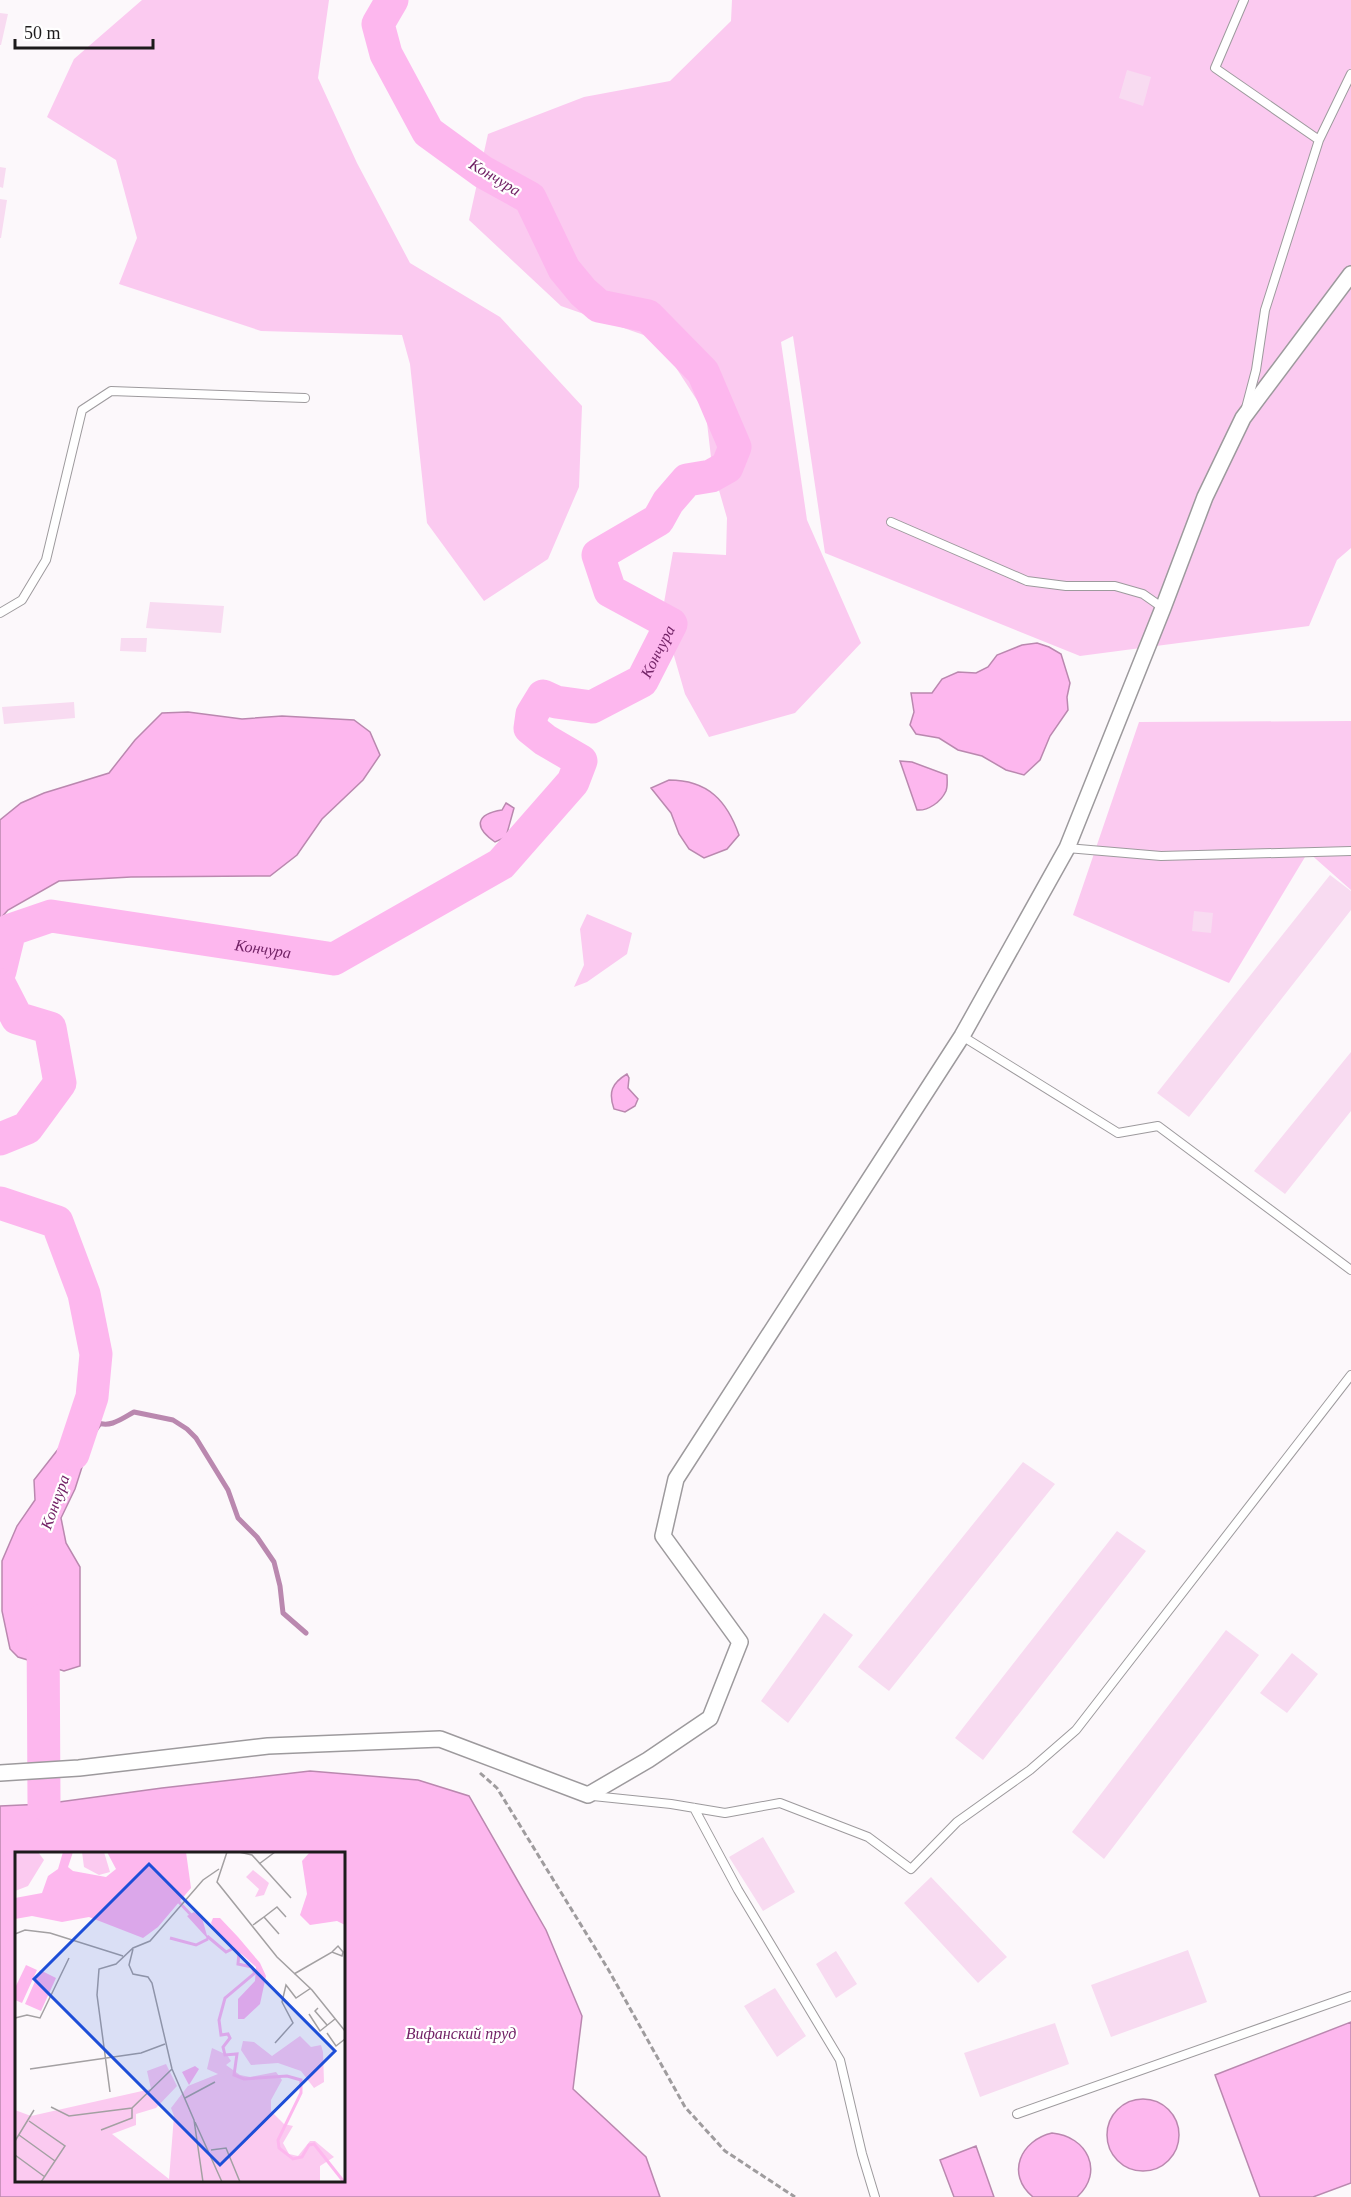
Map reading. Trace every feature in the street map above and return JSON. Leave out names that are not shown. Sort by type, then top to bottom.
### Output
[{"type":"street","points":[[0,1773],[79,1768],[268,1746],[440,1739],[588,1795],[648,1760],[711,1718],[741,1642],[663,1536],[676,1479],[962,1036],[1066,848],[1163,608],[1205,497],[1243,418],[1351,274]]},
{"type":"lane","points":[[1244,0],[1215,68],[1319,140]]},
{"type":"lane","points":[[1243,418],[1256,370],[1265,310],[1319,140],[1351,74]]},
{"type":"lane","points":[[0,613],[22,600],[46,560],[82,410],[111,392],[305,398]]},
{"type":"lane","points":[[891,522],[1027,581],[1066,586],[1115,586],[1143,594],[1163,608]]},
{"type":"lane","points":[[1066,848],[1161,856],[1351,851]]},
{"type":"lane","points":[[962,1036],[1118,1133],[1158,1126],[1351,1270]]},
{"type":"lane","points":[[588,1795],[725,1813],[780,1803],[868,1837],[911,1869],[957,1822],[1030,1770],[1076,1730],[1351,1375]]},
{"type":"lane","points":[[694,1808],[738,1890],[840,2060],[862,2154],[875,2197]]},
{"type":"lane","points":[[1017,2114],[1351,1996]]},
{"type":"path","points":[[473,1767],[497,1788],[608,1969],[685,2107],[724,2151],[795,2197]]},
{"type":"shaded area","points":[[142,0],[329,0],[318,78],[357,163],[410,263],[500,317],[582,406],[579,487],[548,559],[484,601],[427,523],[410,364],[402,335],[261,331],[119,284],[137,238],[116,160],[47,117],[74,59]]},
{"type":"shaded area","points":[[732,0],[1351,0],[1351,548],[1337,560],[1309,626],[1080,656],[825,553],[793,336],[781,342],[807,520],[861,643],[795,713],[709,737],[685,694],[662,614],[673,552],[726,555],[727,518],[712,466],[706,414],[658,340],[561,306],[469,220],[488,134],[584,97],[670,81],[731,21]]},
{"type":"shaded area","points":[[1351,721],[1351,890],[1308,852],[1229,983],[1073,915],[1139,722]]},
{"type":"shaded area","points":[[587,914],[632,933],[627,954],[587,982],[574,987],[584,965],[580,929]]},
{"type":"water","points":[[1037,643],[1061,654],[1070,683],[1067,697],[1068,710],[1050,736],[1040,760],[1024,775],[1006,770],[982,756],[958,750],[939,738],[916,734],[910,725],[914,712],[911,693],[932,693],[942,679],[958,672],[976,673],[988,667],[997,655],[1022,645]]},
{"type":"water","points":[[188,712],[242,719],[282,716],[354,720],[370,732],[380,755],[363,780],[322,819],[297,855],[270,876],[131,877],[59,881],[8,910],[0,919],[0,820],[21,803],[44,793],[109,773],[135,740],[162,713]]},
{"type":"water","points":[[900,761],[912,762],[947,775],[947,789],[941,799],[930,807],[917,810]]},
{"type":"water","points":[[669,780],[683,781],[705,788],[722,803],[739,835],[727,849],[704,858],[689,849],[679,834],[671,813],[651,788]]},
{"type":"water","points":[[506,803],[514,808],[506,837],[495,842],[483,831],[480,822],[487,815],[502,810]]},
{"type":"water","points":[[627,1074],[628,1088],[638,1099],[635,1106],[625,1112],[614,1109],[611,1098],[615,1085]]},
{"type":"water","points":[[88,1411],[101,1425],[91,1439],[75,1489],[61,1518],[66,1543],[80,1567],[80,1666],[64,1671],[18,1657],[10,1649],[2,1611],[2,1561],[17,1526],[35,1500],[34,1480]]},
{"type":"water","name":"Вифанский пруд","points":[[310,1771],[418,1780],[469,1796],[546,1930],[582,2016],[573,2089],[646,2157],[660,2197],[0,2197],[0,1806],[44,1804]]},
{"type":"water","points":[[1351,2022],[1351,2183],[1313,2197],[1260,2197],[1215,2075]]},
{"type":"water","points":[[1143,2099],[1163,2105],[1173,2115],[1179,2135],[1173,2155],[1163,2165],[1143,2171],[1123,2165],[1113,2155],[1107,2135],[1113,2115],[1123,2105]]},
{"type":"water","points":[[1052,2133],[1075,2141],[1088,2157],[1091,2167],[1090,2177],[1077,2197],[1033,2197],[1020,2178],[1020,2159],[1025,2150],[1041,2137]]},
{"type":"water","points":[[976,2146],[994,2197],[954,2197],[940,2160]]},
{"type":"building","points":[[0,13],[8,14],[1,45],[0,45]]},
{"type":"building","points":[[1127,70],[1151,77],[1143,106],[1119,98]]},
{"type":"building","points":[[0,167],[6,168],[3,188],[0,187]]},
{"type":"building","points":[[0,199],[7,200],[1,238],[0,238]]},
{"type":"building","points":[[150,602],[224,606],[221,633],[146,628]]},
{"type":"building","points":[[121,638],[147,638],[146,652],[120,651]]},
{"type":"building","points":[[74,702],[75,718],[4,724],[2,707]]},
{"type":"building","points":[[1330,875],[1351,891],[1351,910],[1189,1117],[1157,1093]]},
{"type":"building","points":[[1194,911],[1213,913],[1211,933],[1192,931]]},
{"type":"building","points":[[1351,1052],[1351,1111],[1285,1194],[1254,1171]]},
{"type":"building","points":[[1023,1462],[1055,1484],[889,1691],[858,1667]]},
{"type":"building","points":[[1117,1531],[1146,1551],[983,1760],[955,1738]]},
{"type":"building","points":[[824,1613],[853,1635],[788,1723],[761,1701]]},
{"type":"building","points":[[1226,1630],[1259,1655],[1104,1859],[1072,1832]]},
{"type":"building","points":[[1292,1653],[1318,1674],[1287,1713],[1260,1693]]},
{"type":"building","points":[[763,1837],[795,1892],[763,1911],[729,1857]]},
{"type":"building","points":[[931,1877],[1007,1957],[978,1983],[904,1903]]},
{"type":"building","points":[[1188,1950],[1207,2002],[1111,2037],[1091,1985]]},
{"type":"building","points":[[836,1951],[857,1984],[836,1998],[816,1964]]},
{"type":"building","points":[[775,1988],[806,2036],[777,2057],[744,2006]]},
{"type":"building","points":[[1055,2023],[1069,2064],[980,2097],[964,2053]]},
{"type":"waterway","name":"Кончура","points":[[0,971],[10,930],[51,916],[334,959],[501,864],[573,782],[581,761],[545,740],[530,728],[532,714],[543,696],[556,702],[592,707],[642,681],[671,624],[610,591],[598,555],[658,520],[668,502],[687,480],[711,476],[727,467],[735,447],[703,372],[648,316],[599,306],[583,292],[564,269],[530,198],[483,172],[428,132],[386,54],[378,24],[392,0]]},
{"type":"waterway","name":"Кончура","points":[[0,985],[17,1018],[50,1028],[60,1083],[27,1128],[0,1139]]},
{"type":"waterway","name":"Кончура","points":[[0,1203],[57,1222],[84,1294],[96,1354],[92,1397],[73,1454]]},
{"type":"waterway","points":[[97,1422],[111,1423],[134,1412],[173,1420],[196,1438],[228,1490],[238,1518],[257,1537],[274,1562],[283,1613],[306,1633]]},
{"type":"waterway","name":"Кончура","points":[[43,1620],[44,1804]]}]
